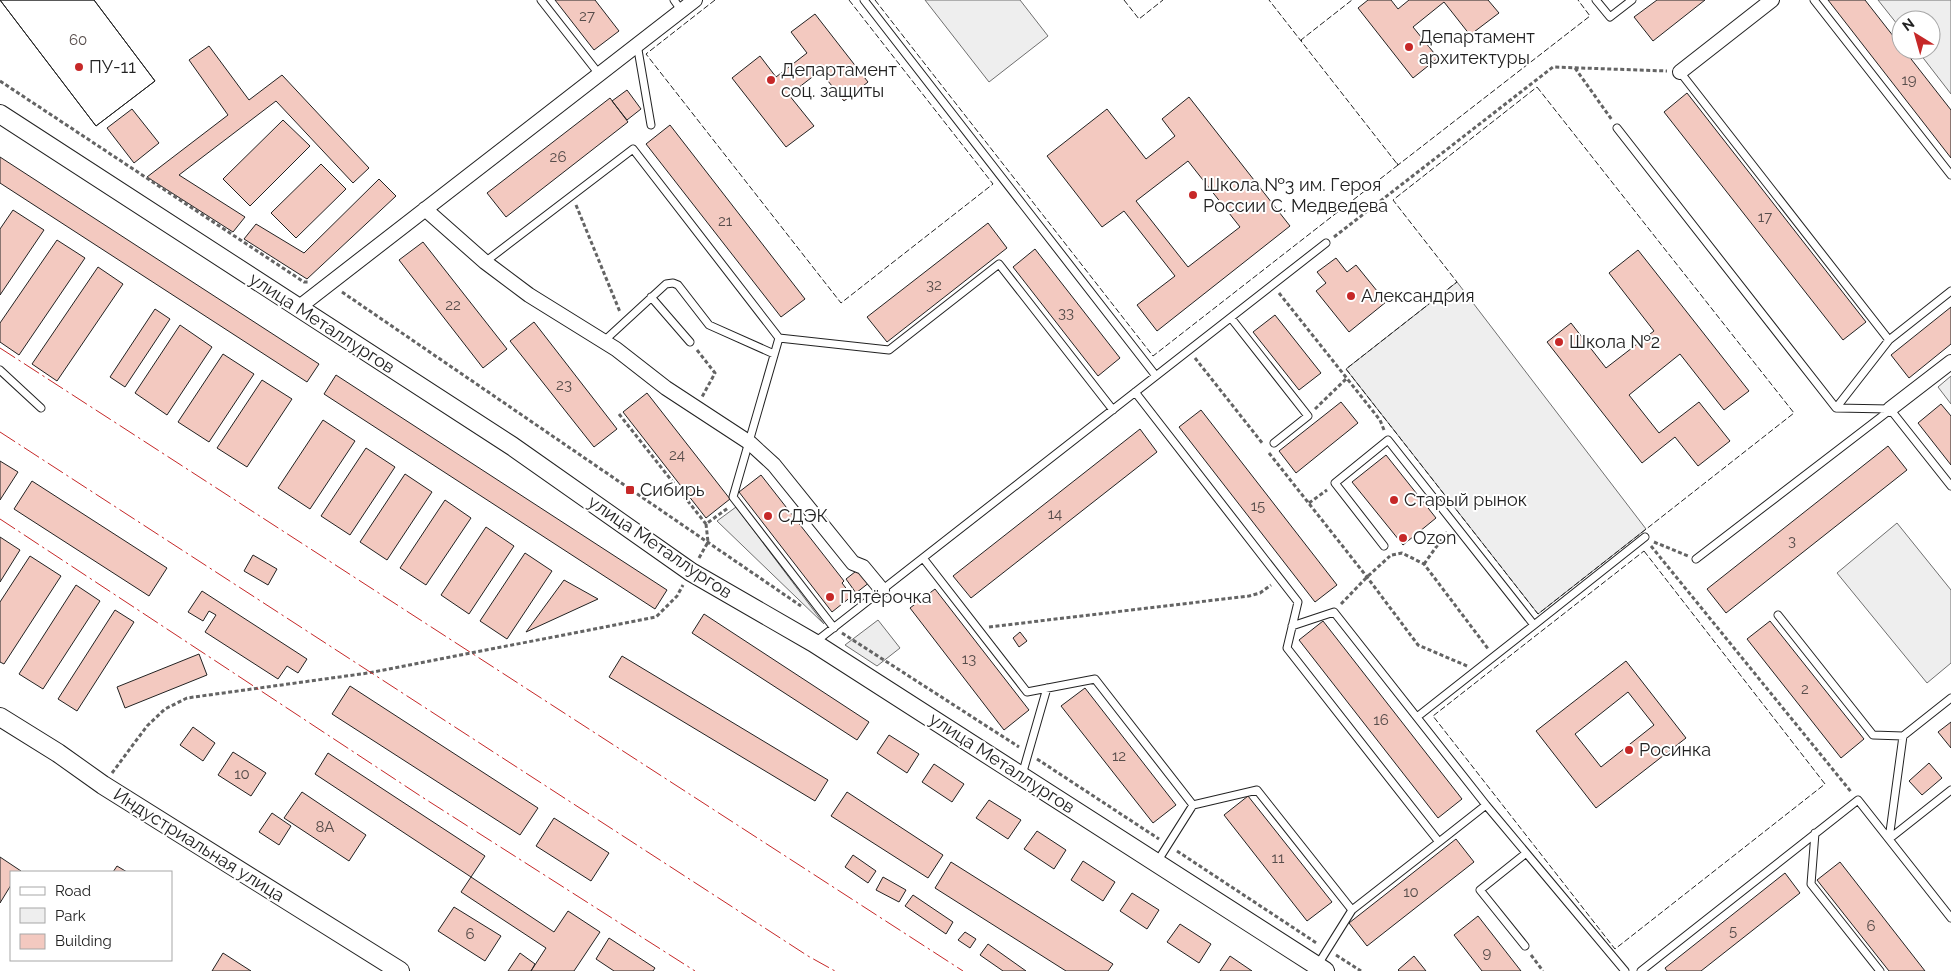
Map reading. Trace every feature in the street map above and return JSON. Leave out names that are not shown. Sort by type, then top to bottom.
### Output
[{"type":"street","points":[[298,308],[637,44],[678,5],[695,0]]},
{"type":"street","points":[[1680,72],[1772,0]]},
{"type":"street","name":"улица Металлургов","points":[[0,114],[512,446],[691,572],[814,643],[1321,969]]},
{"type":"street","points":[[425,209],[485,262],[529,295],[616,349],[666,388],[750,444],[774,466],[853,563],[863,567],[882,590]]},
{"type":"street","points":[[1890,409],[1951,362]]},
{"type":"street","name":"Индустриальная улица","points":[[0,717],[58,753],[103,785],[400,971]]},
{"type":"lane","points":[[541,0],[599,74]]},
{"type":"lane","points":[[864,0],[1156,376]]},
{"type":"lane","points":[[1596,0],[1610,17],[1632,0]]},
{"type":"lane","points":[[1814,0],[1951,176]]},
{"type":"lane","points":[[637,44],[650,126]]},
{"type":"lane","points":[[1680,72],[1889,340]]},
{"type":"lane","points":[[1617,128],[1836,408]]},
{"type":"lane","points":[[485,262],[633,148],[779,338],[889,350],[999,264],[1112,410]]},
{"type":"lane","points":[[814,643],[1326,243]]},
{"type":"lane","points":[[604,341],[666,284],[673,283],[678,285],[708,325],[774,354]]},
{"type":"lane","points":[[1836,408],[1889,340],[1951,291]]},
{"type":"lane","points":[[651,297],[690,342]]},
{"type":"lane","points":[[1230,318],[1308,416],[1274,443]]},
{"type":"lane","points":[[779,338],[750,444],[733,497],[834,628]]},
{"type":"lane","points":[[0,370],[41,408]]},
{"type":"lane","points":[[1135,392],[1298,602],[1287,648],[1439,842]]},
{"type":"lane","points":[[1836,408],[1890,409]]},
{"type":"lane","points":[[1890,409],[1951,486]]},
{"type":"lane","points":[[1696,559],[1890,409]]},
{"type":"lane","points":[[1384,546],[1335,483],[1388,440],[1534,625]]},
{"type":"lane","points":[[1417,717],[1645,538]]},
{"type":"lane","points":[[924,558],[1027,692],[1095,679],[1193,805]]},
{"type":"lane","points":[[1292,626],[1334,612],[1525,854],[1625,971]]},
{"type":"lane","points":[[1778,615],[1873,735],[1903,736],[1951,698]]},
{"type":"lane","points":[[1022,775],[1047,688]]},
{"type":"lane","points":[[1889,839],[1903,736]]},
{"type":"lane","points":[[1156,862],[1193,805],[1258,790],[1352,910]]},
{"type":"lane","points":[[1889,839],[1951,790]]},
{"type":"lane","points":[[1641,971],[1858,800],[1951,918]]},
{"type":"lane","points":[[1321,969],[1327,950],[1352,910],[1486,805]]},
{"type":"lane","points":[[1816,833],[1811,884],[1880,971]]},
{"type":"lane","points":[[1525,854],[1480,890],[1525,946]]},
{"type":"path","points":[[1326,243],[1553,67],[1680,72]]},
{"type":"path","points":[[1575,68],[1617,128]]},
{"type":"path","points":[[0,81],[304,282],[329,283],[802,606]]},
{"type":"path","points":[[572,195],[624,322]]},
{"type":"path","points":[[1272,285],[1380,420],[1388,440]]},
{"type":"path","points":[[690,342],[715,373],[696,408]]},
{"type":"path","points":[[1189,350],[1418,645],[1476,670]]},
{"type":"path","points":[[1308,416],[1347,378]]},
{"type":"path","points":[[103,785],[147,726],[165,709],[186,698],[368,673],[656,617],[677,596],[708,542],[706,524],[619,414]]},
{"type":"path","points":[[1309,504],[1335,483]]},
{"type":"path","points":[[706,524],[736,501]]},
{"type":"path","points":[[1424,564],[1454,523]]},
{"type":"path","points":[[1645,538],[1696,559]]},
{"type":"path","points":[[1645,538],[1858,800]]},
{"type":"path","points":[[1384,546],[1392,555]]},
{"type":"path","points":[[1334,612],[1367,577],[1392,555],[1402,553],[1424,564],[1494,656]]},
{"type":"path","points":[[978,628],[1249,596],[1260,593],[1280,579]]},
{"type":"path","points":[[834,628],[1361,971]]},
{"type":"path","points":[[1525,946],[1543,971]]},
{"type":"green space","points":[[925,0],[1020,0],[1048,36],[989,82]]},
{"type":"green space","points":[[1878,0],[1951,0],[1951,94],[1925,60],[1941,60],[1941,10],[1891,10],[1891,16]]},
{"type":"green space","points":[[1457,282],[1646,529],[1538,614],[1346,369]]},
{"type":"green space","points":[[1951,376],[1951,404],[1938,387]]},
{"type":"green space","points":[[1897,523],[1951,590],[1951,663],[1927,683],[1837,573]]},
{"type":"shaded area","points":[[736,507],[824,624],[717,521]]},
{"type":"shaded area","points":[[878,620],[900,648],[877,666],[845,645]]},
{"type":"building","points":[[0,0],[94,0],[155,81],[96,126]]},
{"type":"building","points":[[0,0],[94,0],[155,81],[96,126]]},
{"type":"building","points":[[555,0],[595,0],[619,31],[594,50]]},
{"type":"building","name":"Департамент архитектуры","points":[[1368,0],[1391,0],[1398,9],[1409,0],[1488,0],[1499,13],[1470,35],[1444,2],[1413,27],[1438,58],[1413,78],[1358,8]]},
{"type":"building","points":[[1657,0],[1705,0],[1653,41],[1634,17]]},
{"type":"building","points":[[1828,0],[1865,0],[1891,33],[1891,60],[1912,60],[1951,110],[1951,158]]},
{"type":"building","name":"Департамент соц. защиты","points":[[815,14],[868,82],[844,101],[820,71],[789,95],[814,126],[786,147],[732,78],[760,56],[776,77],[807,53],[791,32]]},
{"type":"building","points":[[209,46],[249,100],[282,75],[369,168],[353,183],[276,101],[179,175],[245,217],[233,232],[147,177],[228,115],[189,60]]},
{"type":"building","points":[[627,90],[641,109],[627,120],[612,101]]},
{"type":"building","points":[[1687,93],[1866,322],[1843,340],[1664,112]]},
{"type":"building","points":[[1189,97],[1290,226],[1157,331],[1137,305],[1175,276],[1124,211],[1102,227],[1047,156],[1107,109],[1146,159],[1175,136],[1162,119]],"holes":[[[1188,161],[1240,227],[1188,267],[1136,201]]]},
{"type":"building","points":[[610,98],[628,122],[506,217],[487,193]]},
{"type":"building","points":[[132,109],[159,143],[134,163],[107,128]]},
{"type":"building","points":[[283,120],[310,146],[250,206],[223,179]]},
{"type":"building","points":[[670,125],[805,299],[781,317],[646,144]]},
{"type":"building","points":[[0,157],[319,364],[307,382],[0,183]]},
{"type":"building","points":[[321,164],[346,189],[296,238],[271,213]]},
{"type":"building","points":[[379,179],[396,196],[307,279],[244,239],[256,224],[304,253]]},
{"type":"building","points":[[13,210],[44,230],[0,295],[0,229]]},
{"type":"building","points":[[988,223],[1007,248],[887,342],[867,317]]},
{"type":"building","points":[[57,240],[85,258],[19,355],[0,342],[0,323]]},
{"type":"building","points":[[423,242],[507,349],[483,368],[399,260]]},
{"type":"building","points":[[1035,249],[1120,358],[1098,376],[1013,267]]},
{"type":"building","points":[[1638,250],[1749,391],[1724,410],[1680,354],[1629,395],[1659,433],[1699,402],[1730,441],[1698,466],[1675,437],[1642,463],[1547,342],[1571,323],[1606,368],[1654,331],[1609,273]]},
{"type":"building","name":"Александрия","points":[[1336,258],[1347,272],[1356,265],[1386,302],[1349,332],[1316,291],[1326,283],[1317,272]]},
{"type":"building","points":[[98,267],[123,284],[57,381],[32,364]]},
{"type":"building","points":[[1951,307],[1951,344],[1909,378],[1891,355]]},
{"type":"building","points":[[155,309],[170,319],[125,387],[110,377]]},
{"type":"building","points":[[1275,315],[1321,373],[1299,390],[1253,332]]},
{"type":"building","points":[[534,322],[617,429],[594,447],[510,341]]},
{"type":"building","points":[[180,325],[212,347],[167,415],[135,393]]},
{"type":"building","points":[[223,354],[254,374],[209,442],[178,422]]},
{"type":"building","points":[[336,375],[667,590],[655,609],[324,394]]},
{"type":"building","points":[[262,380],[292,399],[247,467],[217,448]]},
{"type":"building","points":[[647,393],[730,499],[706,518],[623,412]]},
{"type":"building","points":[[1341,402],[1358,423],[1296,473],[1279,451]]},
{"type":"building","points":[[1941,404],[1951,416],[1951,465],[1918,423]]},
{"type":"building","points":[[1201,410],[1337,585],[1315,602],[1179,427]]},
{"type":"building","points":[[323,420],[355,441],[310,509],[278,488]]},
{"type":"building","points":[[1140,429],[1157,452],[971,598],[953,576]]},
{"type":"building","points":[[1888,446],[1907,470],[1726,613],[1707,589]]},
{"type":"building","points":[[366,448],[395,467],[350,535],[321,516]]},
{"type":"building","name":"Старый рынок","points":[[1386,455],[1436,518],[1403,545],[1352,482]]},
{"type":"building","points":[[0,461],[18,472],[0,500]]},
{"type":"building","points":[[405,474],[432,492],[387,560],[360,542]]},
{"type":"building","points":[[761,475],[844,581],[842,583],[852,596],[832,612],[739,492]]},
{"type":"building","points":[[32,481],[167,568],[149,596],[14,509]]},
{"type":"building","points":[[445,500],[471,518],[426,585],[400,568]]},
{"type":"building","points":[[486,527],[514,546],[469,614],[441,595]]},
{"type":"building","points":[[0,537],[20,550],[0,582]]},
{"type":"building","points":[[525,553],[552,571],[507,639],[480,621]]},
{"type":"building","points":[[253,555],[277,569],[268,585],[244,571]]},
{"type":"building","points":[[30,556],[61,576],[4,664],[0,662],[0,602]]},
{"type":"building","points":[[860,568],[870,582],[856,593],[846,579]]},
{"type":"building","points":[[564,580],[598,599],[526,632]]},
{"type":"building","points":[[76,585],[100,601],[43,689],[19,674]]},
{"type":"building","points":[[935,589],[1029,710],[1004,730],[910,608]]},
{"type":"building","points":[[202,591],[307,659],[298,673],[287,666],[278,679],[205,632],[216,615],[209,611],[203,621],[188,612]]},
{"type":"building","points":[[115,610],[134,622],[77,711],[58,699]]},
{"type":"building","points":[[704,614],[869,722],[857,740],[692,633]]},
{"type":"building","points":[[1323,621],[1462,799],[1438,818],[1299,640]]},
{"type":"building","points":[[1770,621],[1864,739],[1841,758],[1747,639]]},
{"type":"building","points":[[1020,632],[1027,641],[1019,647],[1013,638]]},
{"type":"building","points":[[199,654],[207,675],[125,708],[117,687]]},
{"type":"building","points":[[622,656],[828,780],[815,801],[609,677]]},
{"type":"building","points":[[1626,661],[1686,738],[1596,808],[1536,731]],"holes":[[[1628,692],[1654,725],[1601,767],[1575,734]]]},
{"type":"building","points":[[350,686],[538,808],[520,835],[332,714]]},
{"type":"building","points":[[1085,688],[1176,805],[1153,823],[1061,706]]},
{"type":"building","points":[[1951,722],[1951,748],[1938,732]]},
{"type":"building","points":[[193,727],[215,743],[203,761],[180,745]]},
{"type":"building","points":[[889,735],[919,754],[907,773],[877,753]]},
{"type":"building","points":[[233,752],[266,773],[251,796],[218,775]]},
{"type":"building","points":[[328,753],[485,856],[471,877],[315,774]]},
{"type":"building","points":[[1929,763],[1942,778],[1922,795],[1909,781]]},
{"type":"building","points":[[934,764],[964,784],[952,802],[922,782]]},
{"type":"building","points":[[302,792],[366,835],[349,861],[284,818]]},
{"type":"building","points":[[847,792],[943,855],[928,878],[831,816]]},
{"type":"building","points":[[1248,796],[1332,902],[1307,921],[1224,815]]},
{"type":"building","points":[[989,800],[1021,820],[1008,839],[976,818]]},
{"type":"building","points":[[272,813],[291,826],[279,845],[259,832]]},
{"type":"building","points":[[554,818],[609,853],[591,881],[536,846]]},
{"type":"building","points":[[1037,831],[1066,850],[1054,869],[1024,849]]},
{"type":"building","points":[[1456,839],[1474,862],[1367,946],[1349,923]]},
{"type":"building","points":[[853,855],[876,871],[868,883],[845,867]]},
{"type":"building","points":[[0,857],[21,871],[10,871],[10,887],[0,903]]},
{"type":"building","points":[[1083,861],[1115,882],[1103,901],[1071,880]]},
{"type":"building","points":[[951,862],[1113,964],[1108,971],[1066,971],[935,888]]},
{"type":"building","points":[[1840,862],[1925,971],[1889,971],[1817,880]]},
{"type":"building","points":[[117,866],[125,871],[114,871]]},
{"type":"building","points":[[1785,873],[1800,893],[1701,971],[1667,971],[1665,968]]},
{"type":"building","points":[[471,877],[554,932],[568,911],[600,932],[574,971],[531,971],[546,948],[461,892]]},
{"type":"building","points":[[883,877],[906,890],[899,902],[876,890]]},
{"type":"building","points":[[1132,893],[1159,910],[1147,929],[1120,911]]},
{"type":"building","points":[[913,895],[953,922],[946,934],[905,906]]},
{"type":"building","points":[[454,907],[501,936],[485,961],[438,931]]},
{"type":"building","points":[[1478,916],[1521,971],[1482,971],[1454,935]]},
{"type":"building","points":[[1180,924],[1211,944],[1199,963],[1167,942]]},
{"type":"building","points":[[965,932],[976,939],[970,948],[958,940]]},
{"type":"building","points":[[609,938],[655,968],[653,971],[614,971],[596,959]]},
{"type":"building","points":[[988,944],[1026,971],[1003,971],[980,955]]},
{"type":"building","points":[[223,953],[251,971],[212,971]]},
{"type":"building","points":[[520,953],[535,964],[531,971],[508,971]]},
{"type":"building","points":[[1230,956],[1252,971],[1220,971]]},
{"type":"building","points":[[1414,956],[1426,971],[1398,970]]},
{"type":"fence","points":[[715,0],[646,54],[841,303],[993,184],[849,0]]},
{"type":"fence","points":[[875,0],[1153,356],[1398,165],[1269,0]]},
{"type":"fence","points":[[1124,0],[1139,19],[1163,0]]},
{"type":"fence","points":[[1302,41],[1352,0]]},
{"type":"fence","points":[[1397,163],[1398,165],[1590,16],[1578,0]]},
{"type":"fence","points":[[1537,87],[1794,413],[1538,614],[1346,369],[1457,282],[1393,200],[1537,87]]},
{"type":"fence","points":[[1644,551],[1825,784],[1615,949],[1433,716],[1644,551]]},
{"type":"power","points":[[0,348],[963,971]]},
{"type":"power","points":[[0,432],[808,956],[835,971]]},
{"type":"power","points":[[0,519],[422,797],[695,971]]},
{"type":"place","name":"Департамент архитектуры","points":[[1409,47]]},
{"type":"place","name":"ПУ-11","points":[[79,67]]},
{"type":"place","name":"Департамент соц. защиты","points":[[771,80]]},
{"type":"place","name":"Школа №3 им. Героя России С. Медведева","points":[[1193,195]]},
{"type":"place","name":"Александрия","points":[[1351,296]]},
{"type":"place","name":"Школа №2","points":[[1559,342]]},
{"type":"place","name":"Сибирь","points":[[630,490]]},
{"type":"place","name":"Старый рынок","points":[[1394,500]]},
{"type":"place","name":"СДЭК","points":[[768,516]]},
{"type":"place","name":"Ozon","points":[[1403,538]]},
{"type":"place","name":"Пятёрочка","points":[[830,597]]},
{"type":"place","name":"Росинка","points":[[1629,750]]}]
